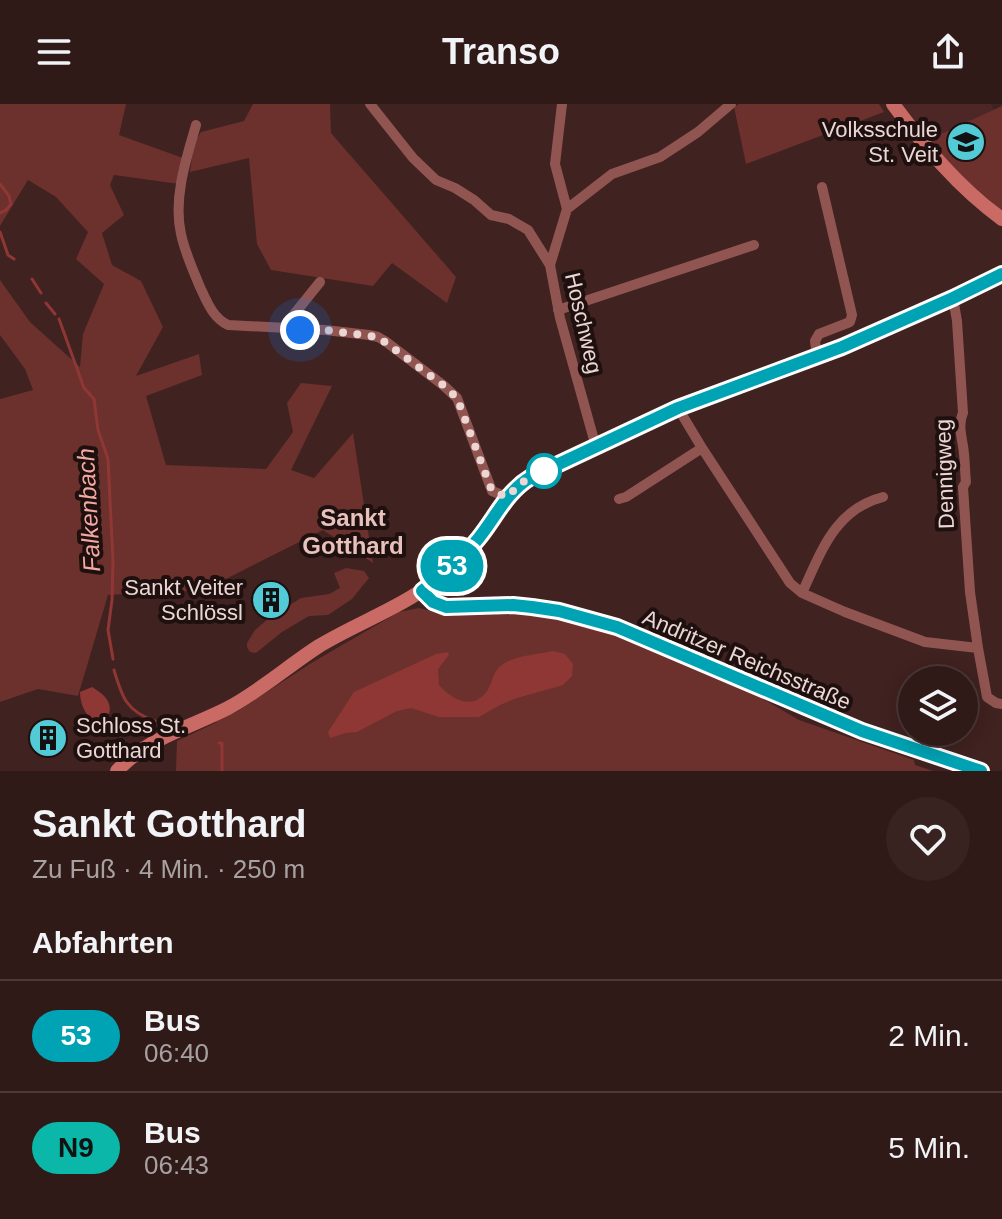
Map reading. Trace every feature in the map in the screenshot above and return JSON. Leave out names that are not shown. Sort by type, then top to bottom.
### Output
[{"type":"main road","points":[[893,104],[940,164],[1002,219]]},
{"type":"main road","points":[[117,771],[147,746],[230,707],[327,642],[422,591],[473,545],[507,497],[531,477],[678,408],[817,356],[1002,274]]},
{"type":"main road","name":"Andritzer Reichsstraße","points":[[422,591],[433,602],[446,607],[532,607],[617,627],[862,731],[981,771]]},
{"type":"street","points":[[370,104],[413,158],[436,180],[474,200],[491,215],[509,219],[528,230],[550,265]]},
{"type":"street","points":[[562,104],[555,164],[567,209],[612,174],[660,157],[698,132],[731,104]]},
{"type":"street","points":[[196,125],[187,155],[179,206],[180,233],[206,300],[220,321],[228,325],[340,331],[385,341],[457,398],[492,491],[507,497]]},
{"type":"street","points":[[817,356],[815,341],[819,334],[850,322],[852,315],[822,187]]},
{"type":"street","name":"Hoschweg","points":[[567,209],[550,265],[558,310],[596,447]]},
{"type":"street","points":[[558,310],[754,245]]},
{"type":"street","points":[[283,328],[320,282]]},
{"type":"street","name":"Dennigweg","points":[[953,298],[963,413],[960,416],[970,592],[987,697],[1002,704]]},
{"type":"street","points":[[678,408],[790,583],[802,593],[925,642],[978,648]]},
{"type":"street","points":[[619,499],[702,448]]},
{"type":"street","points":[[802,593],[829,535],[866,501],[883,497]]},
{"type":"shaded area","points":[[0,104],[126,104],[119,135],[183,158],[179,184],[114,175],[110,185],[124,215],[102,233],[112,265],[141,281],[163,327],[136,376],[199,354],[202,375],[146,396],[166,465],[266,469],[293,432],[287,403],[301,383],[332,386],[291,470],[314,478],[353,433],[373,563],[323,530],[204,590],[108,595],[78,696],[38,689],[0,702],[0,399],[33,390],[25,369],[0,335],[0,280],[30,322],[80,367],[83,334],[104,284],[76,259],[88,232],[56,197],[28,180],[0,226]]},
{"type":"shaded area","points":[[253,104],[330,104],[331,133],[456,277],[447,303],[392,263],[373,286],[271,270],[257,244],[249,158],[190,172],[194,143],[201,132],[244,121]]},
{"type":"shaded area","points":[[739,104],[879,104],[884,112],[746,164],[734,107]]},
{"type":"shaded area","name":"Volksschule St. Veit","points":[[893,104],[991,104],[994,110],[1002,106],[1002,165],[966,181]]},
{"type":"shaded area","points":[[1002,106],[1002,211],[957,173],[928,140]]},
{"type":"shaded area","points":[[346,568],[364,571],[369,578],[352,599],[328,615],[309,616],[256,653],[250,652],[247,643],[255,630],[301,598],[329,594],[340,588],[334,573]]},
{"type":"shaded area","points":[[419,608],[460,615],[535,612],[618,633],[736,683],[799,720],[914,760],[915,765],[933,771],[176,771],[177,741],[236,712],[399,612]]},
{"type":"shaded area","points":[[553,651],[565,654],[573,664],[572,676],[563,685],[514,699],[479,717],[439,717],[411,708],[397,711],[357,732],[330,738],[328,732],[354,692],[436,654],[448,652],[449,655],[438,669],[439,685],[456,699],[469,702],[487,691],[496,671],[503,664],[520,657]]},
{"type":"shaded area","points":[[92,687],[106,698],[110,709],[109,714],[100,721],[93,722],[84,708],[80,692]]},
{"type":"waterway","name":"Falkenbach","points":[[0,184],[11,204],[0,213]]},
{"type":"waterway","name":"Falkenbach","points":[[0,232],[8,255],[14,259]]},
{"type":"waterway","name":"Falkenbach","points":[[32,279],[41,293]]},
{"type":"waterway","name":"Falkenbach","points":[[46,303],[55,314]]},
{"type":"waterway","name":"Falkenbach","points":[[59,319],[84,388],[94,399],[98,430],[108,459],[113,561],[108,630],[113,659]]},
{"type":"waterway","name":"Falkenbach","points":[[114,670],[131,708],[155,721]]},
{"type":"waterway","name":"Falkenbach","points":[[219,743],[222,743],[222,771]]},
{"type":"bus line","name":"53","points":[[981,771],[862,731],[617,627],[532,607],[446,607],[433,602],[422,591],[462,557],[507,497],[531,477],[678,408],[842,347],[1002,274]]},
{"type":"place","name":"Volksschule St. Veit","points":[[966,142]]},
{"type":"place","name":"Sankt Veiter Schlössl","points":[[271,600]]},
{"type":"place","name":"Schloss St. Gotthard","points":[[48,738]]},
{"type":"district","name":"Sankt Gotthard","points":[[353,532]]},
{"type":"route","points":[[300,330],[378,337],[443,385],[457,398],[492,491],[507,497],[521,483],[544,471]]}]
